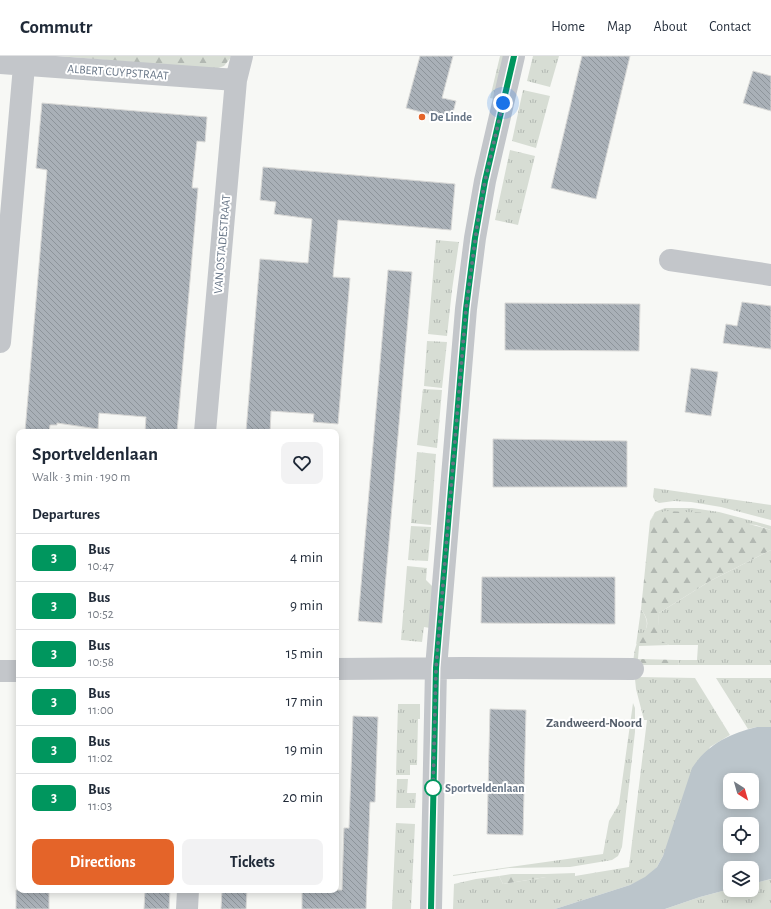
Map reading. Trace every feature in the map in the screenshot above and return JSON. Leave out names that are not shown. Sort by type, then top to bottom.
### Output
[{"type":"street","name":"VAN OSTADESTRAAT","points":[[205,429],[236,80],[242,56]]},
{"type":"street","points":[[430,909],[436,668],[466,309],[485,181],[514,56]]},
{"type":"street","name":"ALBERT CUYPSTRAAT","points":[[0,64],[236,80]]},
{"type":"street","points":[[0,342],[24,66]]},
{"type":"street","points":[[670,260],[771,275]]},
{"type":"street","points":[[339,669],[633,669]]},
{"type":"street","points":[[0,671],[16,671]]},
{"type":"street","points":[[187,909],[188,893]]},
{"type":"green space","points":[[59,56],[232,56],[224,66],[215,69]]},
{"type":"green space","points":[[500,56],[506,56],[495,99],[490,98]]},
{"type":"green space","points":[[533,56],[559,56],[550,87],[527,81]]},
{"type":"green space","points":[[523,90],[550,96],[536,148],[512,141]]},
{"type":"green space","points":[[510,150],[535,156],[518,225],[495,220]]},
{"type":"green space","points":[[436,240],[459,242],[447,336],[428,334]]},
{"type":"green space","points":[[427,341],[447,342],[442,388],[424,386]]},
{"type":"green space","points":[[423,389],[442,390],[437,448],[417,445]]},
{"type":"green space","points":[[417,452],[436,454],[431,525],[411,523]]},
{"type":"green space","points":[[654,488],[771,505],[771,520],[721,507],[691,502],[674,501],[659,503],[655,501],[653,497]]},
{"type":"green space","points":[[665,508],[692,508],[719,512],[771,526],[771,530],[756,525],[654,515],[650,521],[655,512]]},
{"type":"green space","points":[[665,511],[708,513],[771,530],[771,550],[710,581],[659,613],[658,639],[669,645],[639,646],[638,659],[679,660],[678,665],[636,665],[633,662],[635,648],[647,625],[647,621],[641,609],[650,521],[654,515]]},
{"type":"green space","points":[[411,526],[431,527],[428,561],[408,560]]},
{"type":"green space","points":[[771,550],[771,665],[678,665],[679,660],[697,660],[698,645],[669,645],[657,639],[659,613],[710,581]]},
{"type":"green space","points":[[407,566],[427,568],[426,580],[434,588],[430,628],[424,627],[422,642],[401,640]]},
{"type":"green space","points":[[641,609],[647,624],[643,636],[636,645]]},
{"type":"green space","points":[[638,677],[695,678],[730,735],[710,747],[657,867],[645,878],[630,885],[555,909],[453,909],[454,884],[499,876],[503,884],[546,877],[546,874],[575,873],[575,876],[629,867],[647,720],[644,720],[636,689],[635,679]]},
{"type":"green space","points":[[716,678],[771,678],[771,727],[757,727],[748,729]]},
{"type":"green space","points":[[633,703],[635,708],[635,732],[622,847],[618,856],[612,860],[570,867],[509,868],[453,876],[603,854],[609,821],[619,804]]},
{"type":"green space","points":[[398,704],[420,704],[420,719],[418,719],[417,765],[410,765],[410,775],[396,775]]},
{"type":"green space","points":[[397,779],[408,779],[407,793],[416,793],[415,808],[396,808]]},
{"type":"green space","points":[[396,823],[415,824],[411,909],[392,909]]},
{"type":"green space","points":[[512,874],[546,874],[546,877],[503,884],[499,876]]},
{"type":"green space","points":[[771,879],[771,909],[665,909],[723,891],[723,897],[759,897],[759,882]]},
{"type":"shaded area","points":[[757,727],[771,727],[771,879],[759,882],[759,861],[723,861],[723,891],[665,909],[555,909],[630,885],[645,877],[657,867],[663,856],[692,768],[712,746],[737,733]]},
{"type":"building","points":[[420,56],[453,56],[442,98],[456,101],[451,120],[406,108]]},
{"type":"building","points":[[582,56],[630,56],[596,199],[551,188]]},
{"type":"building","points":[[753,71],[771,76],[771,111],[743,103]]},
{"type":"building","points":[[42,103],[207,117],[205,142],[197,141],[192,188],[198,188],[177,429],[145,429],[146,417],[99,413],[98,429],[57,423],[57,425],[50,425],[49,429],[25,429],[47,170],[36,168]]},
{"type":"building","points":[[263,167],[455,184],[451,230],[338,220],[333,277],[350,278],[338,424],[313,422],[314,414],[271,411],[270,429],[246,429],[260,259],[308,263],[312,219],[274,214],[276,202],[260,200]]},
{"type":"building","points":[[388,270],[412,272],[382,623],[358,621]]},
{"type":"building","points":[[742,302],[771,306],[771,349],[723,343],[726,324],[737,326]]},
{"type":"building","points":[[505,303],[640,304],[639,351],[505,350]]},
{"type":"building","points":[[691,368],[718,372],[711,416],[685,412]]},
{"type":"building","points":[[493,439],[627,441],[627,487],[493,487]]},
{"type":"building","points":[[482,577],[615,577],[615,624],[481,623]]},
{"type":"building","points":[[490,709],[526,710],[523,835],[487,834]]},
{"type":"building","points":[[353,716],[378,717],[375,802],[370,802],[366,909],[302,909],[302,893],[339,893],[339,890],[342,890],[344,828],[349,828]]},
{"type":"building","points":[[16,893],[49,893],[49,909],[16,909]]},
{"type":"building","points":[[145,893],[170,893],[169,909],[144,909]]},
{"type":"building","points":[[222,893],[247,893],[246,909],[221,909]]},
{"type":"bus line","name":"3","points":[[431,909],[436,668],[466,309],[475,238],[485,181],[514,56]]},
{"type":"place","name":"De Linde","points":[[422,117]]},
{"type":"place","name":"Sportveldenlaan","points":[[433,788]]},
{"type":"district","name":"Zandweerd-Noord","points":[[594,723]]},
{"type":"route","points":[[433,788],[433,791],[436,668],[466,309],[475,238],[485,181],[503,103]]}]
